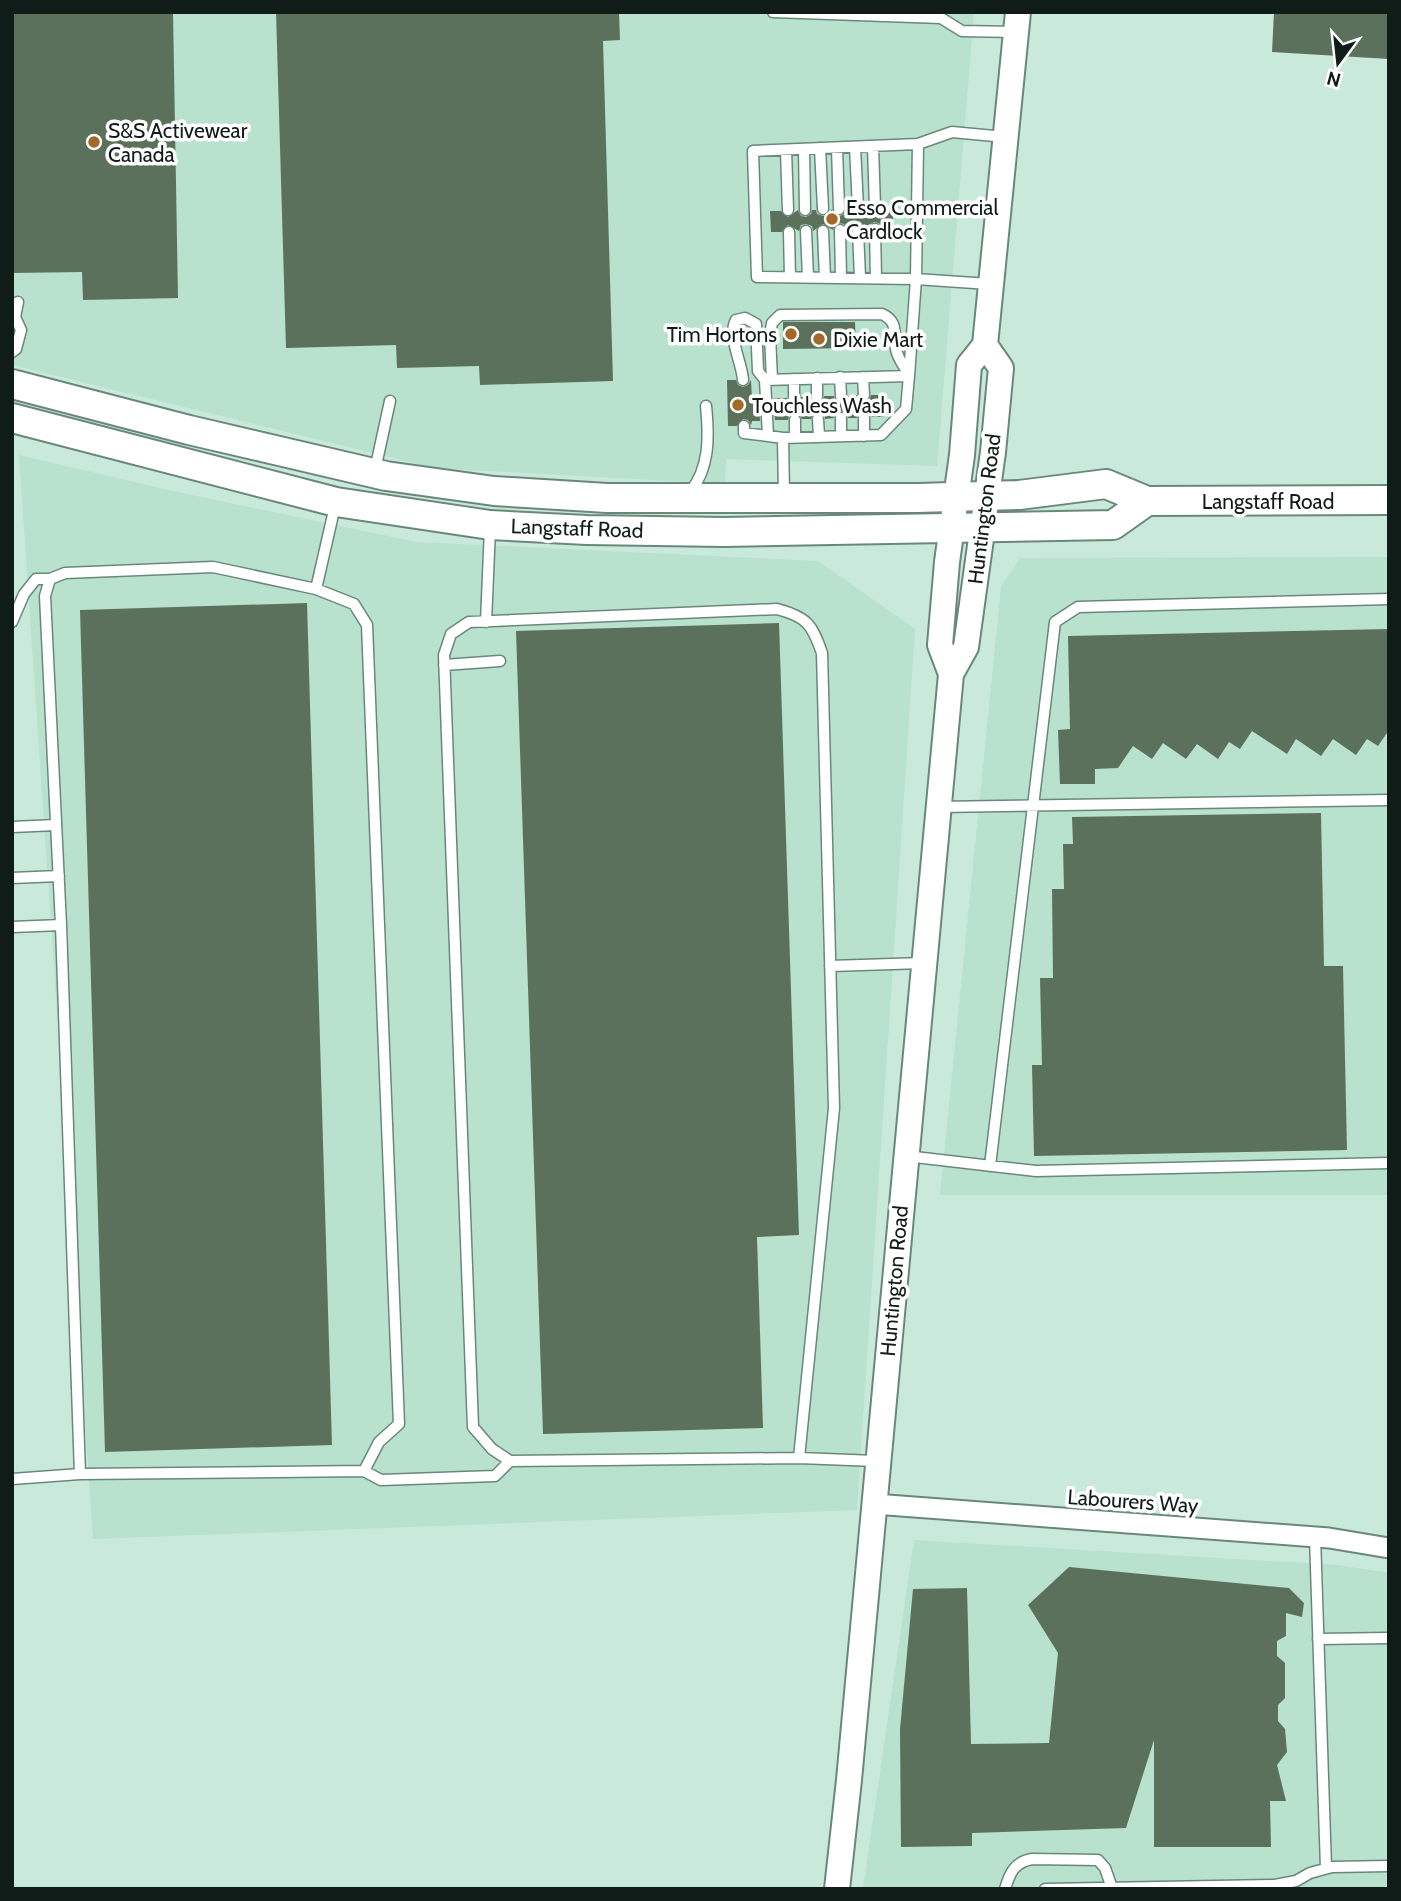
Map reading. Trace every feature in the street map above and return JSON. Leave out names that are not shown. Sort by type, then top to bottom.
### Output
[{"type":"main road","name":"Langstaff Road","points":[[12,384],[375,474],[494,491],[607,498],[987,496],[1106,484],[1147,501],[1389,500]]},
{"type":"main road","name":"Langstaff Road","points":[[12,418],[336,502],[491,525],[587,530],[724,532],[1113,525],[1147,501]]},
{"type":"street","name":"Huntington Road","points":[[951,674],[940,645],[969,365],[985,345],[1017,22]]},
{"type":"street","name":"Huntington Road","points":[[837,1889],[951,674],[966,647],[1001,368],[985,345]]},
{"type":"street","name":"Labourers Way","points":[[874,1504],[1315,1537],[1389,1548]]},
{"type":"lane","points":[[772,12],[941,18],[962,31],[1017,22]]},
{"type":"lane","points":[[991,284],[916,279],[757,277],[753,151],[918,144],[952,132],[1005,137]]},
{"type":"lane","points":[[744,426],[744,433],[783,438],[881,435],[906,409],[916,279],[918,144]]},
{"type":"lane","points":[[873,146],[875,208]]},
{"type":"lane","points":[[855,147],[858,208]]},
{"type":"lane","points":[[820,148],[822,209]]},
{"type":"lane","points":[[837,148],[839,209]]},
{"type":"lane","points":[[804,149],[806,210]]},
{"type":"lane","points":[[786,150],[788,211]]},
{"type":"lane","points":[[875,229],[876,278]]},
{"type":"lane","points":[[840,230],[841,278]]},
{"type":"lane","points":[[858,230],[860,278]]},
{"type":"lane","points":[[806,231],[808,277]]},
{"type":"lane","points":[[823,231],[825,278]]},
{"type":"lane","points":[[789,232],[790,277]]},
{"type":"lane","points":[[12,352],[16,349],[21,330],[13,318],[18,302]]},
{"type":"lane","points":[[768,436],[770,335],[772,323],[780,315],[882,314],[890,317],[895,326],[896,351],[909,376]]},
{"type":"lane","points":[[743,380],[742,366],[732,332],[736,320],[745,318],[756,324],[758,371],[769,380],[909,376]]},
{"type":"lane","points":[[840,377],[841,396]]},
{"type":"lane","points":[[863,377],[864,395]]},
{"type":"lane","points":[[817,378],[817,397]]},
{"type":"lane","points":[[794,379],[794,397]]},
{"type":"lane","points":[[375,474],[390,401]]},
{"type":"lane","points":[[685,498],[700,477],[707,455],[706,406]]},
{"type":"lane","points":[[841,418],[841,436]]},
{"type":"lane","points":[[864,418],[864,436]]},
{"type":"lane","points":[[818,419],[819,437]]},
{"type":"lane","points":[[795,420],[795,437]]},
{"type":"lane","points":[[783,438],[785,498]]},
{"type":"lane","points":[[316,589],[336,502]]},
{"type":"lane","points":[[486,622],[491,525]]},
{"type":"lane","points":[[12,622],[24,594],[36,579],[50,579],[65,573],[213,567],[316,589],[354,604],[367,625],[399,1424],[379,1442],[363,1471]]},
{"type":"lane","points":[[50,579],[45,596],[61,925],[80,1474]]},
{"type":"lane","points":[[990,1166],[1055,622],[1078,607],[1389,599]]},
{"type":"lane","points":[[799,1458],[835,1108],[822,653],[813,628],[797,614],[777,608],[469,622],[451,634],[444,655],[444,665],[472,1427],[492,1449],[510,1461],[799,1458],[878,1461]]},
{"type":"lane","points":[[444,665],[500,662]]},
{"type":"lane","points":[[938,807],[1389,800]]},
{"type":"lane","points":[[12,827],[56,825]]},
{"type":"lane","points":[[12,878],[59,876]]},
{"type":"lane","points":[[12,927],[61,925]]},
{"type":"lane","points":[[830,967],[924,964]]},
{"type":"lane","points":[[906,1156],[1036,1171],[1389,1163]]},
{"type":"lane","points":[[12,1479],[80,1474],[363,1471],[381,1480],[495,1476],[510,1461]]},
{"type":"lane","points":[[1315,1537],[1326,1868]]},
{"type":"lane","points":[[1318,1639],[1389,1638]]},
{"type":"lane","points":[[1005,1889],[1014,1867],[1022,1861],[1044,1858],[1098,1860],[1105,1868],[1112,1888]]},
{"type":"lane","points":[[1045,1889],[1275,1885],[1296,1881],[1326,1868],[1389,1866]]},
{"type":"shaded area","points":[[12,12],[974,12],[937,466],[726,459],[725,484],[434,468],[12,365]]},
{"type":"shaded area","points":[[19,455],[168,490],[416,542],[818,561],[915,629],[857,1510],[93,1539]]},
{"type":"shaded area","points":[[1389,557],[1389,1195],[940,1195],[1001,587],[1020,558]]},
{"type":"shaded area","points":[[914,1540],[1337,1565],[1389,1573],[1389,1889],[863,1889]]},
{"type":"building","name":"S&S Activewear Canada","points":[[12,12],[173,12],[178,298],[83,300],[82,272],[12,273]]},
{"type":"building","points":[[276,12],[619,12],[620,40],[603,41],[613,381],[480,385],[479,366],[397,368],[396,345],[286,348]]},
{"type":"building","points":[[1274,12],[1389,12],[1389,59],[1272,52]]},
{"type":"building","points":[[893,207],[893,229],[882,229],[879,223],[874,222],[868,229],[858,223],[847,230],[844,224],[839,223],[833,230],[823,224],[813,231],[812,226],[806,224],[801,225],[799,231],[788,225],[782,232],[771,232],[770,211],[781,211],[788,217],[798,210],[801,216],[806,217],[812,210],[823,216],[828,215],[832,209],[833,213],[839,216],[843,215],[846,209],[851,209],[852,213],[858,215],[868,208],[869,212],[875,215],[879,214],[882,208]]},
{"type":"building","name":"Dixie Mart","points":[[783,322],[855,322],[856,348],[783,349]]},
{"type":"building","name":"Touchless Wash","points":[[727,380],[736,380],[738,385],[743,387],[751,380],[752,399],[759,399],[760,421],[752,421],[751,425],[748,420],[743,419],[737,426],[728,426]]},
{"type":"building","points":[[857,395],[858,400],[864,402],[869,401],[871,395],[884,395],[884,417],[871,417],[868,412],[863,411],[857,418],[848,418],[845,412],[840,411],[834,418],[825,419],[824,414],[818,412],[813,413],[811,419],[802,419],[799,414],[794,413],[788,420],[775,420],[773,398],[787,398],[790,403],[795,404],[801,397],[810,397],[813,403],[818,404],[823,401],[824,396],[834,396],[835,401],[841,403],[846,402],[848,396]]},
{"type":"building","points":[[307,603],[332,1445],[105,1452],[80,610]]},
{"type":"building","points":[[779,623],[799,1235],[757,1237],[763,1428],[543,1434],[516,631]]},
{"type":"building","points":[[1389,629],[1389,730],[1378,746],[1367,739],[1356,755],[1333,739],[1321,756],[1296,739],[1287,754],[1252,731],[1240,749],[1229,742],[1218,759],[1197,744],[1186,759],[1163,743],[1152,759],[1133,746],[1118,768],[1095,769],[1095,784],[1060,784],[1058,730],[1070,729],[1068,636]]},
{"type":"building","points":[[1321,813],[1324,966],[1343,966],[1347,1150],[1034,1156],[1032,1065],[1042,1065],[1040,978],[1053,978],[1052,889],[1064,889],[1063,844],[1073,844],[1072,817]]},
{"type":"building","points":[[1069,1567],[1289,1588],[1304,1603],[1302,1617],[1286,1613],[1286,1636],[1277,1641],[1277,1656],[1285,1663],[1285,1698],[1278,1705],[1278,1721],[1285,1729],[1287,1752],[1277,1765],[1286,1801],[1270,1801],[1271,1847],[1154,1847],[1154,1740],[1126,1828],[972,1833],[972,1846],[901,1847],[900,1729],[913,1589],[967,1588],[971,1744],[1049,1743],[1058,1653],[1028,1605]]},
{"type":"place","name":"S&S Activewear Canada","points":[[94,142]]},
{"type":"place","name":"Esso Commercial Cardlock","points":[[832,219]]},
{"type":"place","name":"Tim Hortons","points":[[791,334]]},
{"type":"place","name":"Dixie Mart","points":[[819,339]]},
{"type":"place","name":"Touchless Wash","points":[[738,405]]}]
